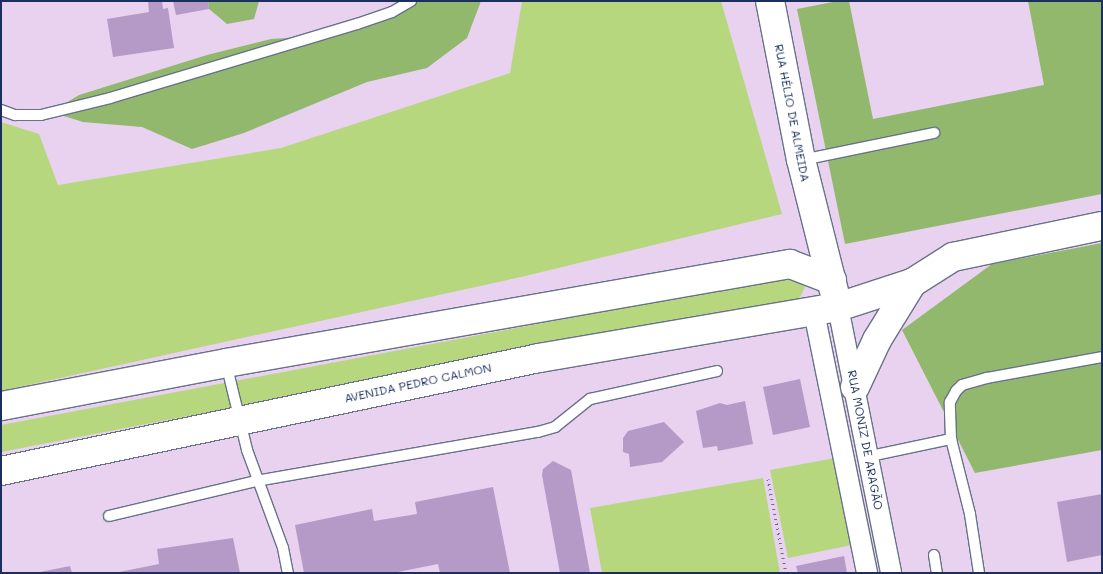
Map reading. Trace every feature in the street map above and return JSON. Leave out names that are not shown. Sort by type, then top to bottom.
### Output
[{"type":"main road","name":"RUA HÉLIO DE ALMEIDA","points":[[770,1],[801,160],[816,225],[832,280],[826,310]]},
{"type":"main road","points":[[790,264],[816,225]]},
{"type":"main road","points":[[855,387],[877,340],[912,283],[939,264],[961,254],[1102,226]]},
{"type":"main road","points":[[1,406],[226,363],[790,264],[832,280]]},
{"type":"main road","name":"AVENIDA PEDRO CALMON","points":[[1,471],[540,358],[826,310],[912,283]]},
{"type":"street","name":"RUA MONIZ DE ARAGÃO","points":[[826,310],[855,387],[870,456],[891,573]]},
{"type":"street","name":"RUA MONIZ DE ARAGÃO","points":[[826,310],[867,573]]},
{"type":"lane","points":[[1,110],[14,115],[41,115],[110,98],[357,24],[392,12],[411,1]]},
{"type":"lane","points":[[801,160],[934,133]]},
{"type":"lane","points":[[979,573],[970,514],[951,439],[950,402],[962,384],[1102,357]]},
{"type":"lane","points":[[226,363],[256,481],[275,524],[288,573]]},
{"type":"lane","points":[[110,516],[256,481],[538,432],[555,427],[590,399],[717,372]]},
{"type":"lane","points":[[870,456],[951,439]]},
{"type":"lane","points":[[934,555],[937,573]]},
{"type":"path","points":[[768,479],[786,573]]},
{"type":"shaded area","points":[[1,1],[1102,1],[1102,573],[1,573]]},
{"type":"green space","points":[[208,1],[259,1],[254,19],[227,24],[209,9]]},
{"type":"green space","points":[[411,1],[481,1],[467,38],[427,68],[367,82],[244,133],[192,149],[142,127],[83,122],[51,112],[79,95],[207,55],[271,39],[315,36]]},
{"type":"green space","points":[[522,1],[721,1],[782,214],[521,277],[1,391],[1,122],[39,134],[58,185],[281,148],[510,73]]},
{"type":"green space","points":[[838,1],[849,1],[873,119],[1044,85],[1028,1],[1102,1],[1102,194],[845,244],[797,9]]},
{"type":"green space","points":[[1102,243],[1102,450],[975,473],[902,330],[992,264]]},
{"type":"green space","points":[[798,275],[805,287],[799,299],[1,452],[1,425]]},
{"type":"green space","points":[[835,458],[852,545],[788,558],[770,470]]},
{"type":"green space","points":[[763,478],[780,573],[602,573],[590,508]]},
{"type":"building","points":[[148,1],[162,1],[163,9],[168,8],[174,48],[113,57],[107,19],[149,12]]},
{"type":"building","points":[[173,1],[208,1],[209,9],[176,15]]},
{"type":"building","points":[[800,379],[810,427],[773,435],[763,387]]},
{"type":"building","points":[[745,401],[753,444],[718,451],[717,446],[703,448],[696,411],[720,403],[727,405]]},
{"type":"building","points":[[664,422],[684,442],[662,462],[630,467],[629,454],[623,452],[623,438],[628,431]]},
{"type":"building","points":[[553,461],[571,470],[590,573],[560,573],[542,475],[543,469]]},
{"type":"building","points":[[493,487],[510,573],[440,573],[438,564],[393,573],[304,573],[295,525],[372,509],[374,521],[417,514],[415,502]]},
{"type":"building","points":[[1102,494],[1102,555],[1067,562],[1057,502]]},
{"type":"building","points":[[233,538],[240,573],[114,573],[159,564],[157,549]]},
{"type":"building","points":[[844,556],[847,573],[798,573],[796,566]]},
{"type":"building","points":[[70,566],[72,573],[40,573],[40,572]]}]
